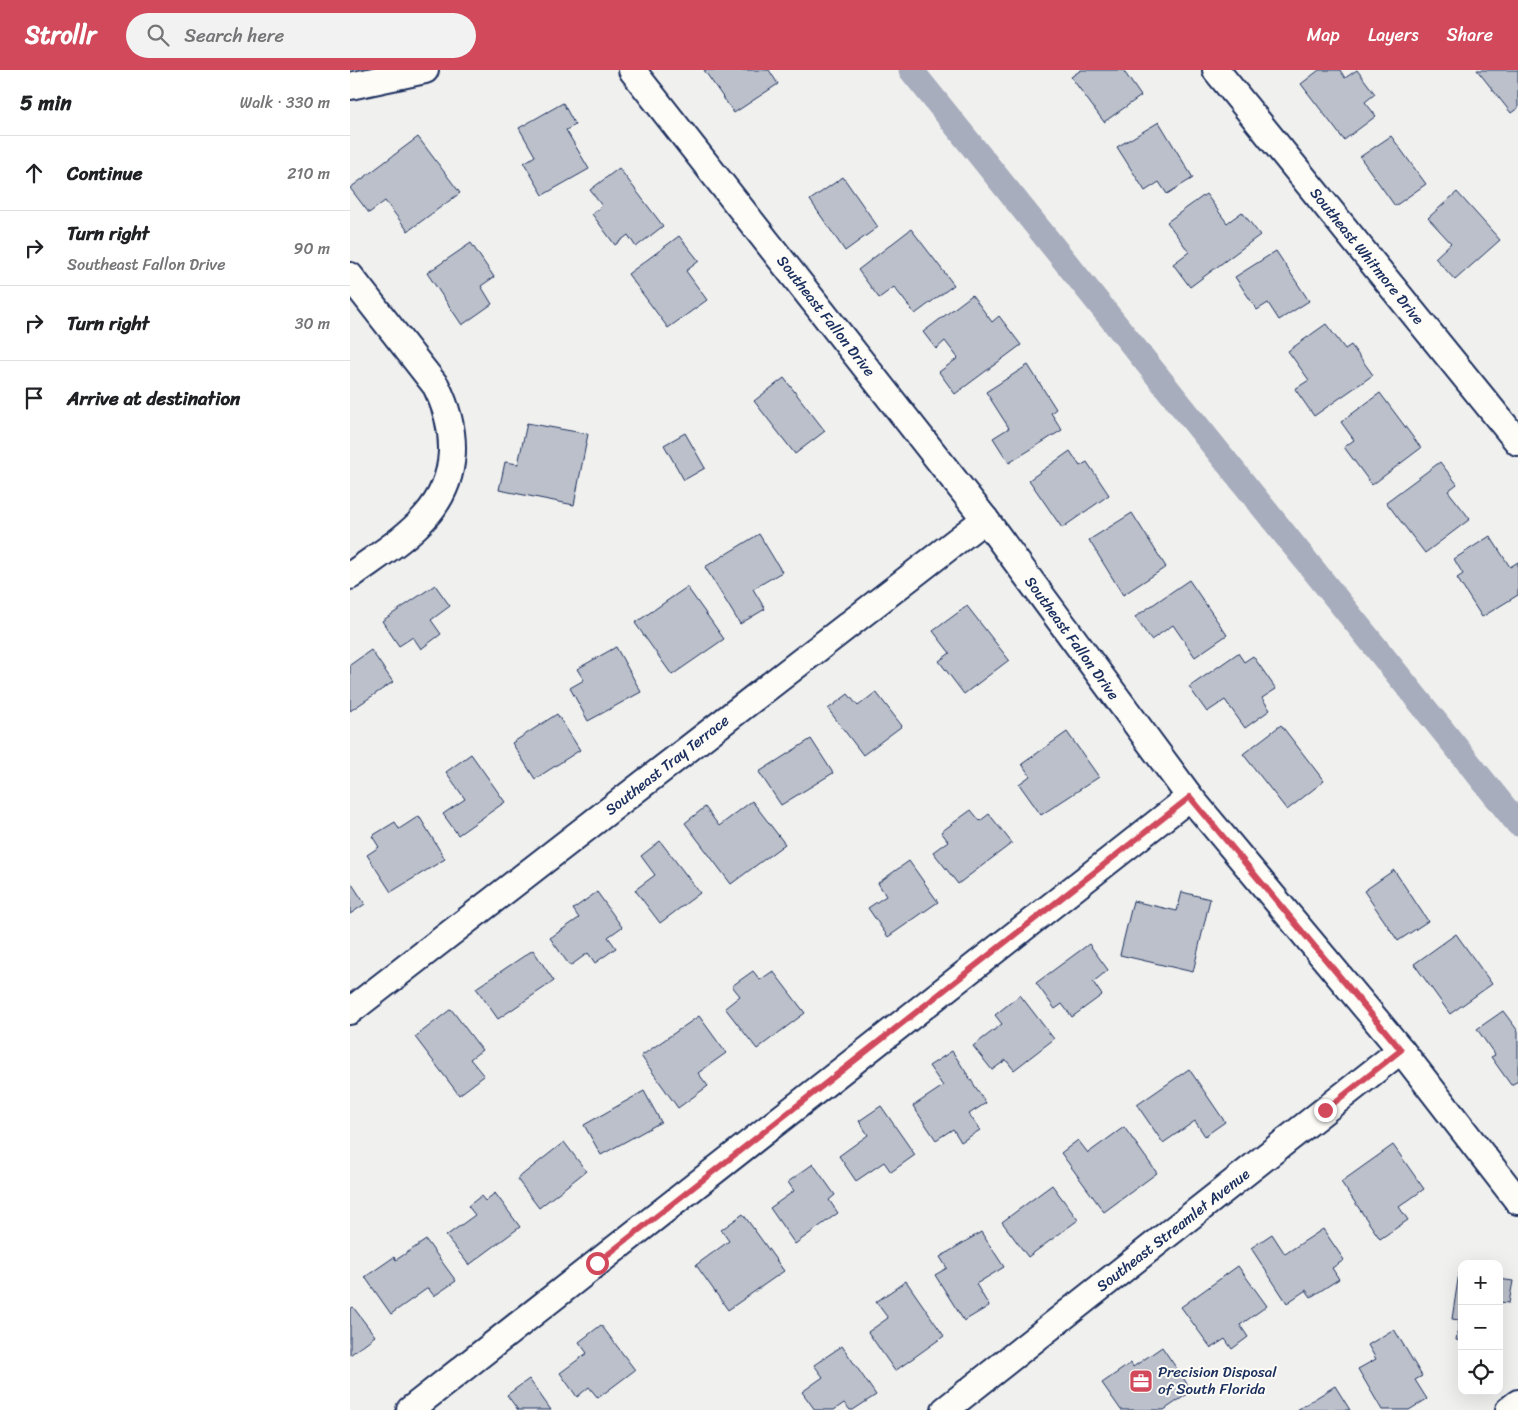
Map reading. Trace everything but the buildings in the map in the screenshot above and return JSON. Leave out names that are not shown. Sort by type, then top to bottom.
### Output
[{"type":"street","points":[[350,86],[425,70]]},
{"type":"street","name":"Southeast Fallon Drive","points":[[632,70],[985,519],[1190,797],[1401,1050],[1518,1201]]},
{"type":"street","name":"Southeast Whitmore Drive","points":[[1216,70],[1518,442]]},
{"type":"street","points":[[350,276],[436,386],[443,400],[453,437],[452,462],[438,502],[408,532],[350,576]]},
{"type":"street","name":"Southeast Tray Terrace","points":[[350,1011],[985,519]]},
{"type":"street","points":[[410,1410],[1190,797]]},
{"type":"street","name":"Southeast Streamlet Avenue","points":[[945,1410],[1401,1050]]},
{"type":"street","points":[[1509,1410],[1518,1403]]},
{"type":"waterway","points":[[911,70],[1518,824]]},
{"type":"place","name":"Precision Disposal of South Florida","points":[[1141,1381]]},
{"type":"route","points":[[597,1263],[1190,797],[1401,1050],[1325,1110]]}]
